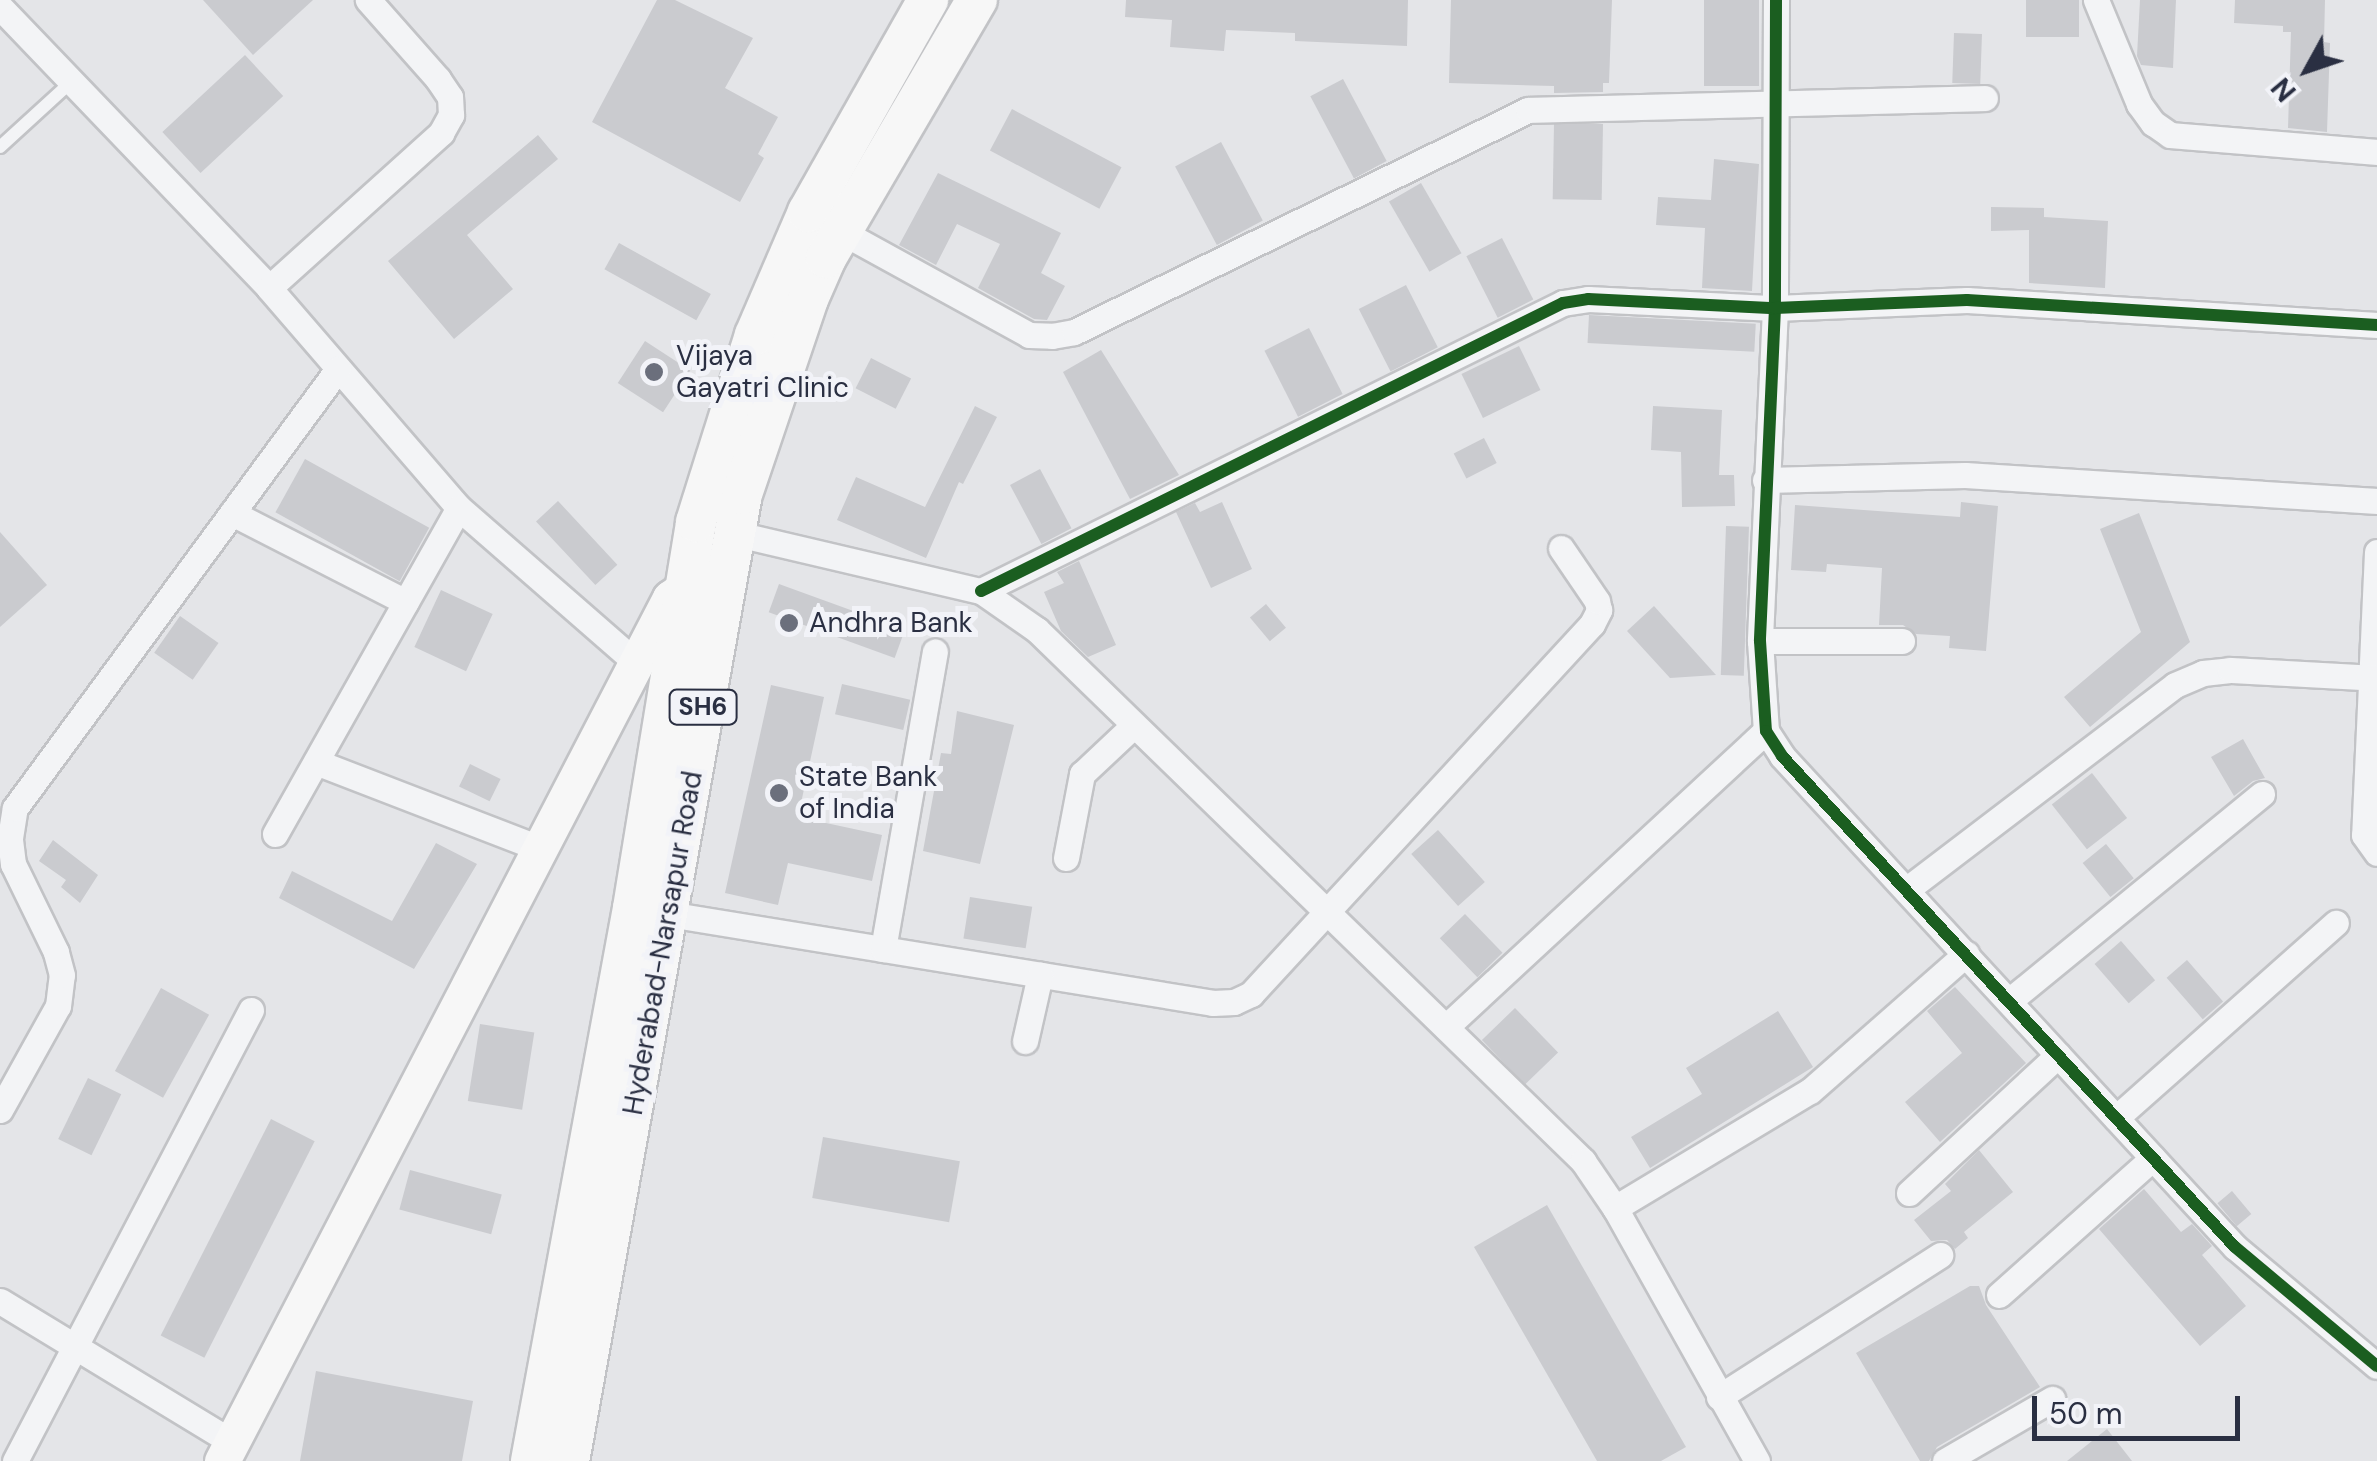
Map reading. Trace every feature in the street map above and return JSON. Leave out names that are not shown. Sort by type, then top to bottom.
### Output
[{"type":"main road","name":"Hyderabad-Narsapur Road","points":[[531,1461],[633,908],[696,522],[755,335],[808,212],[928,0]]},
{"type":"main road","name":"Hyderabad-Narsapur Road","points":[[569,1461],[733,533],[808,299],[842,232],[977,0]]},
{"type":"street","points":[[270,288],[440,133],[451,115],[450,97],[438,79],[368,0]]},
{"type":"street","points":[[1776,0],[1779,102],[1775,308],[1760,640],[1766,730],[1782,756],[2234,1247],[2377,1366]]},
{"type":"street","points":[[2096,0],[2139,104],[2153,123],[2170,134],[2377,152]]},
{"type":"street","points":[[0,8],[270,288],[459,508],[638,664]]},
{"type":"street","points":[[842,232],[1029,334],[1052,336],[1074,332],[1528,110],[1985,98]]},
{"type":"street","points":[[981,591],[1563,303],[1588,299],[1775,308],[1966,300],[2377,324]]},
{"type":"street","points":[[0,1110],[58,1006],[62,976],[56,952],[12,864],[10,838],[16,808],[338,369]]},
{"type":"street","points":[[1765,480],[1965,475],[2377,501]]},
{"type":"street","points":[[275,834],[459,508]]},
{"type":"street","points":[[232,513],[406,602]]},
{"type":"street","points":[[733,533],[981,591],[1037,630],[1582,1161],[1615,1208],[1757,1461]]},
{"type":"street","points":[[668,914],[1213,1003],[1234,1002],[1252,994],[1592,624],[1599,610],[1597,601],[1561,548]]},
{"type":"street","points":[[2377,552],[2375,678],[2364,834],[2377,853]]},
{"type":"street","points":[[0,1301],[75,1346],[227,1451],[670,598],[686,586]]},
{"type":"street","points":[[1760,640],[1902,641]]},
{"type":"street","points":[[883,949],[935,652]]},
{"type":"street","points":[[1906,890],[2175,685],[2203,673],[2230,670],[2375,678]]},
{"type":"street","points":[[1066,858],[1082,774],[1134,725]]},
{"type":"street","points":[[1446,1027],[1766,730]]},
{"type":"street","points":[[316,762],[541,849]]},
{"type":"street","points":[[2008,1001],[2262,794]]},
{"type":"street","points":[[2116,1118],[2336,923]]},
{"type":"street","points":[[1615,1208],[1810,1092],[1966,954]]},
{"type":"street","points":[[1026,1041],[1040,975]]},
{"type":"street","points":[[15,1461],[250,1010]]},
{"type":"street","points":[[1909,1194],[2058,1055]]},
{"type":"street","points":[[1998,1295],[2153,1158]]},
{"type":"street","points":[[1719,1397],[1940,1255]]},
{"type":"street","points":[[1944,1461],[2052,1399]]},
{"type":"lane","points":[[0,147],[70,83]]},
{"type":"building","points":[[203,0],[313,0],[253,55]]},
{"type":"building","points":[[657,0],[675,0],[753,38],[725,88],[778,117],[758,154],[764,158],[740,202],[592,122]]},
{"type":"building","points":[[1126,0],[1408,0],[1407,46],[1295,41],[1295,33],[1226,30],[1224,51],[1170,47],[1172,20],[1125,17]]},
{"type":"building","points":[[1451,0],[1612,0],[1609,83],[1603,83],[1603,92],[1554,93],[1554,86],[1449,83]]},
{"type":"building","points":[[1704,0],[1759,0],[1759,86],[1704,86]]},
{"type":"building","points":[[2026,0],[2079,0],[2079,37],[2026,37]]},
{"type":"building","points":[[2140,0],[2176,0],[2173,68],[2141,65],[2137,56]]},
{"type":"building","points":[[2235,0],[2325,0],[2324,42],[2330,43],[2327,132],[2288,128],[2291,32],[2283,32],[2283,26],[2234,23]]},
{"type":"building","points":[[1954,33],[1982,34],[1980,84],[1952,83]]},
{"type":"building","points":[[245,55],[283,96],[201,173],[162,132]]},
{"type":"building","points":[[1343,79],[1387,161],[1354,178],[1310,96]]},
{"type":"building","points":[[1012,109],[1121,167],[1099,209],[990,150]]},
{"type":"building","points":[[1554,123],[1603,124],[1602,200],[1553,199]]},
{"type":"building","points":[[538,135],[558,159],[467,235],[513,289],[454,339],[388,261]]},
{"type":"building","points":[[1221,142],[1263,221],[1217,245],[1175,166]]},
{"type":"building","points":[[1714,159],[1759,164],[1752,291],[1702,288],[1705,228],[1656,225],[1658,197],[1711,200]]},
{"type":"building","points":[[938,173],[1061,233],[1041,273],[1065,286],[1047,320],[1034,319],[978,288],[1000,244],[957,224],[936,265],[899,245]]},
{"type":"building","points":[[1421,183],[1462,253],[1429,272],[1389,202]]},
{"type":"building","points":[[1991,207],[2044,208],[2044,217],[2108,221],[2105,288],[2029,283],[2029,230],[1991,231]]},
{"type":"building","points":[[1502,238],[1533,299],[1498,318],[1466,256]]},
{"type":"building","points":[[619,243],[711,294],[696,320],[604,269]]},
{"type":"building","points":[[1406,285],[1438,347],[1391,371],[1359,309]]},
{"type":"building","points":[[1589,315],[1756,324],[1754,352],[1588,343]]},
{"type":"building","points":[[1309,328],[1343,394],[1298,417],[1264,351]]},
{"type":"building","points":[[645,341],[690,370],[663,412],[618,383]]},
{"type":"building","points":[[1519,346],[1540,390],[1483,418],[1461,374]]},
{"type":"building","points":[[1101,350],[1179,475],[1130,499],[1063,372]]},
{"type":"building","points":[[871,358],[911,378],[896,409],[856,388]]},
{"type":"building","points":[[975,406],[997,417],[963,484],[959,482],[926,558],[837,520],[856,477],[925,507]]},
{"type":"building","points":[[1653,406],[1722,410],[1719,475],[1734,475],[1735,506],[1682,507],[1681,452],[1651,450]]},
{"type":"building","points":[[1484,438],[1497,463],[1466,478],[1454,453]]},
{"type":"building","points":[[305,459],[429,528],[400,581],[275,512]]},
{"type":"building","points":[[1040,469],[1071,528],[1041,544],[1010,485]]},
{"type":"building","points":[[558,501],[617,565],[595,585],[536,521]]},
{"type":"building","points":[[1222,502],[1252,569],[1211,588],[1176,512],[1195,503],[1200,512]]},
{"type":"building","points":[[1961,502],[1998,506],[1986,651],[1949,648],[1950,636],[1916,634],[1903,625],[1879,625],[1882,568],[1827,564],[1826,572],[1791,570],[1795,505],[1960,517]]},
{"type":"building","points":[[2139,513],[2190,642],[2090,727],[2064,697],[2141,632],[2100,529]]},
{"type":"building","points":[[1726,526],[1749,527],[1744,676],[1721,675]]},
{"type":"building","points":[[0,532],[47,585],[0,627]]},
{"type":"building","points":[[1079,561],[1116,645],[1088,657],[1061,631],[1044,592],[1064,583],[1057,572]]},
{"type":"building","points":[[779,584],[905,630],[895,658],[769,612]]},
{"type":"building","points":[[441,590],[493,614],[466,671],[414,647]]},
{"type":"building","points":[[1266,604],[1286,628],[1270,641],[1250,617]]},
{"type":"building","points":[[1654,606],[1716,675],[1670,678],[1627,631]]},
{"type":"building","points":[[180,616],[219,643],[193,680],[154,653]]},
{"type":"building","points":[[842,684],[910,700],[903,730],[835,714]]},
{"type":"building","points":[[771,685],[824,697],[798,817],[882,835],[872,881],[788,863],[778,905],[725,893]]},
{"type":"building","points":[[957,711],[1014,725],[980,864],[923,851],[941,753],[951,754]]},
{"type":"building","points":[[2243,739],[2265,778],[2253,781],[2234,796],[2211,757]]},
{"type":"building","points":[[470,764],[501,779],[490,801],[459,786]]},
{"type":"building","points":[[2092,773],[2127,818],[2087,849],[2052,804]]},
{"type":"building","points":[[1438,830],[1485,882],[1458,906],[1411,854]]},
{"type":"building","points":[[53,840],[98,875],[80,903],[61,887],[66,880],[39,861]]},
{"type":"building","points":[[436,843],[477,864],[414,969],[279,898],[292,871],[392,921]]},
{"type":"building","points":[[2106,844],[2134,878],[2110,897],[2083,863]]},
{"type":"building","points":[[970,897],[1032,907],[1026,948],[963,938]]},
{"type":"building","points":[[1465,914],[1503,953],[1477,977],[1440,938]]},
{"type":"building","points":[[2121,941],[2155,980],[2129,1003],[2095,964]]},
{"type":"building","points":[[2187,960],[2223,1002],[2203,1019],[2167,978]]},
{"type":"building","points":[[1955,987],[2026,1063],[1940,1142],[1905,1102],[1962,1053],[1927,1011]]},
{"type":"building","points":[[161,988],[209,1015],[163,1098],[115,1071]]},
{"type":"building","points":[[1515,1008],[1558,1053],[1525,1085],[1482,1040]]},
{"type":"building","points":[[1778,1011],[1813,1067],[1650,1168],[1631,1137],[1702,1094],[1686,1068]]},
{"type":"building","points":[[480,1024],[534,1033],[522,1110],[468,1101]]},
{"type":"building","points":[[88,1078],[121,1094],[91,1155],[58,1139]]},
{"type":"building","points":[[271,1119],[315,1141],[204,1358],[161,1336]]},
{"type":"building","points":[[823,1137],[960,1161],[949,1222],[812,1198]]},
{"type":"building","points":[[1979,1150],[2013,1192],[1964,1232],[1968,1238],[1955,1249],[1947,1240],[1931,1241],[1914,1220],[1951,1191],[1945,1184]]},
{"type":"building","points":[[410,1170],[502,1195],[491,1234],[399,1210]]},
{"type":"building","points":[[2144,1189],[2181,1232],[2192,1224],[2212,1246],[2202,1255],[2246,1306],[2200,1346],[2099,1229]]},
{"type":"building","points":[[2232,1191],[2251,1214],[2237,1226],[2217,1203]]},
{"type":"building","points":[[1547,1205],[1686,1447],[1661,1461],[1597,1461],[1474,1247]]},
{"type":"building","points":[[1970,1286],[1979,1286],[1986,1305],[2040,1387],[1937,1447],[1929,1461],[1920,1461],[1856,1353]]},
{"type":"building","points":[[316,1371],[473,1401],[462,1461],[300,1461]]},
{"type":"building","points":[[2107,1429],[2132,1461],[2067,1461]]},
{"type":"cycle path","points":[[1776,0],[1775,308],[1760,641],[1766,731],[1782,756],[2235,1247],[2377,1366]]},
{"type":"cycle path","points":[[981,591],[1563,303],[1588,299],[1775,308],[1967,300],[2377,325]]},
{"type":"place","name":"Vijaya Gayatri Clinic","points":[[654,372]]},
{"type":"place","name":"Andhra Bank","points":[[789,623]]},
{"type":"place","name":"State Bank of India","points":[[779,793]]}]
